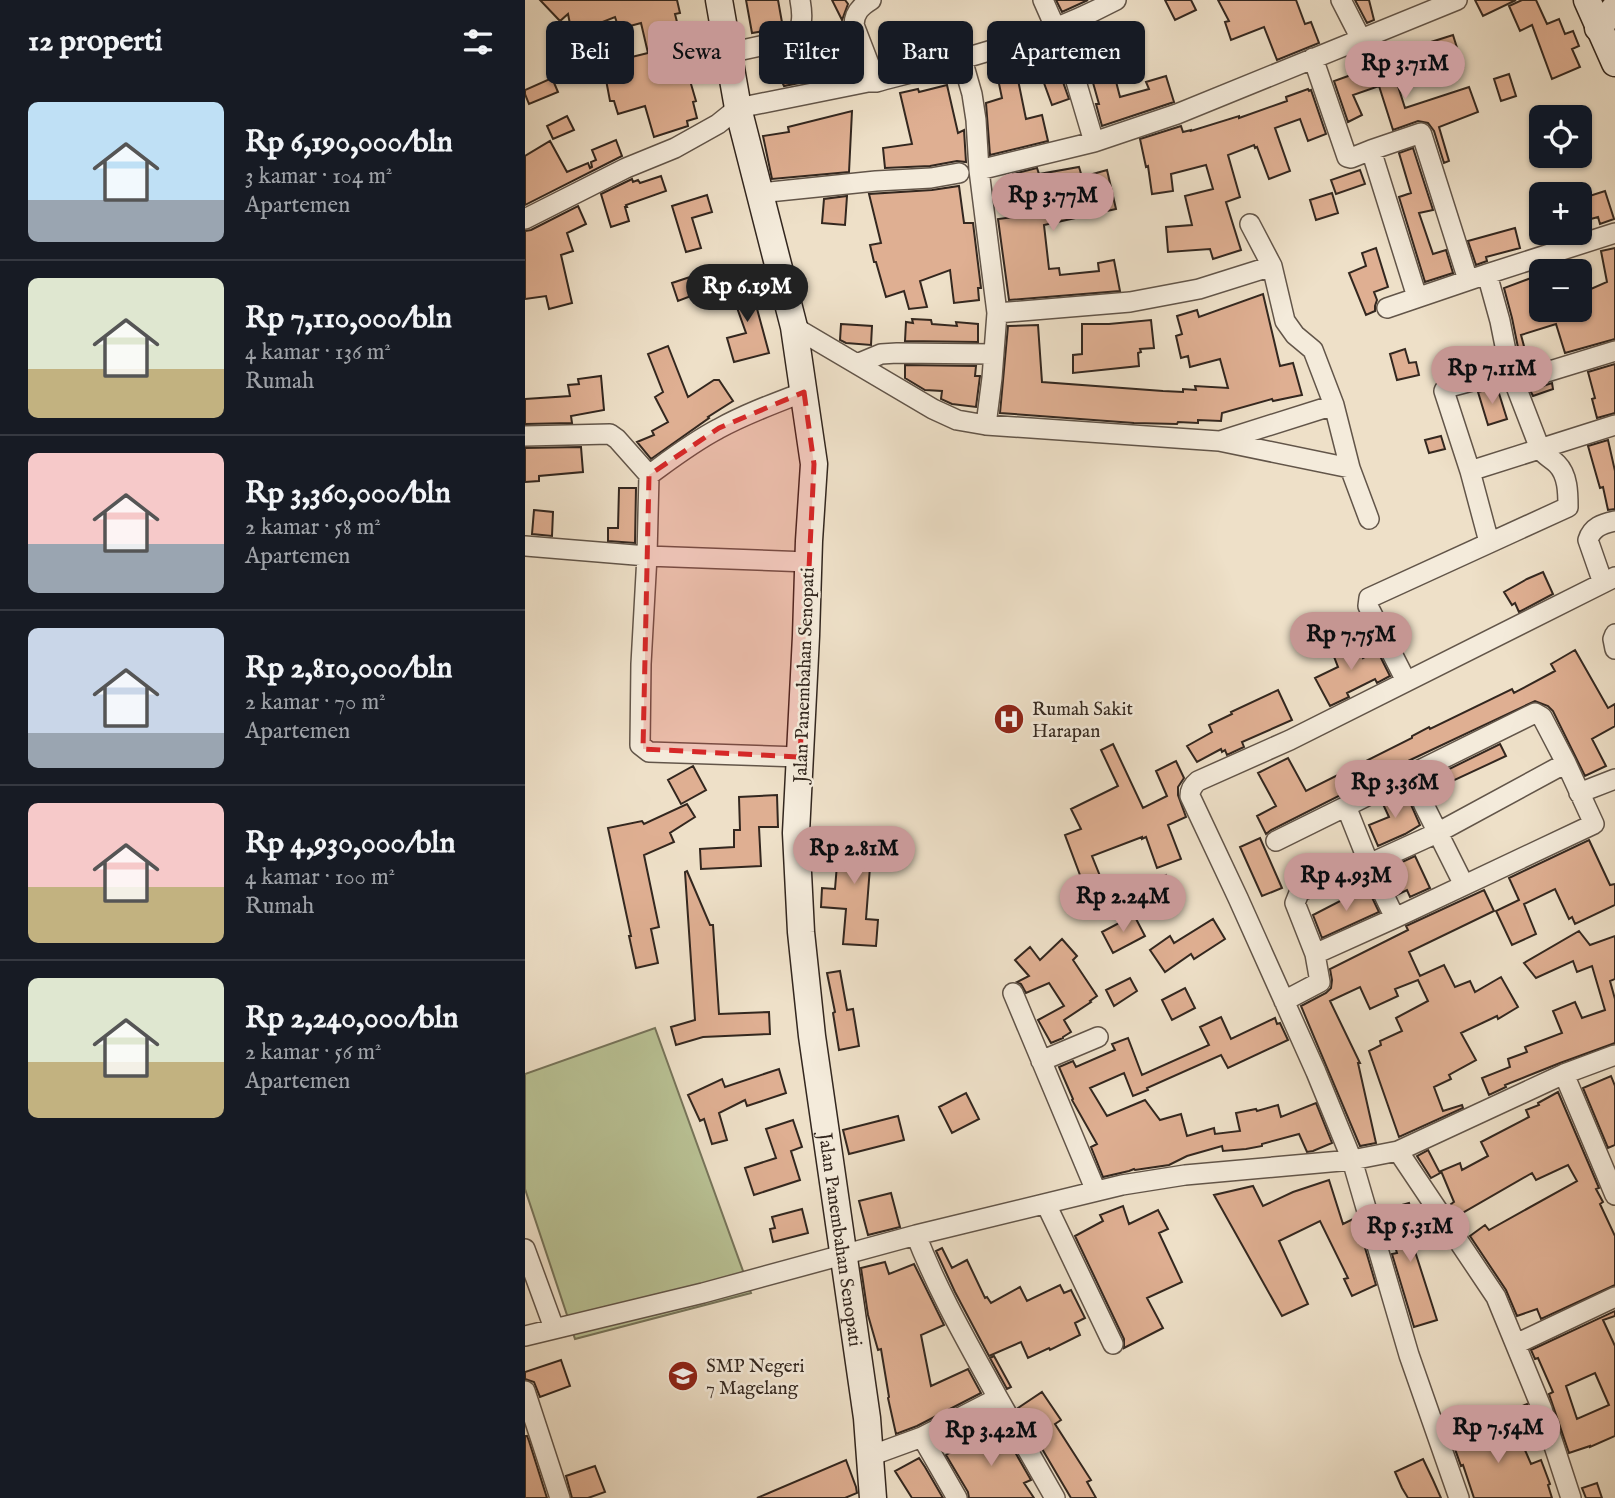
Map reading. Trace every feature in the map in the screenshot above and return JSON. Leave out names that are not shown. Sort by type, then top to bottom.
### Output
[{"type":"main road","name":"Jalan Panembahan Senopati","points":[[719,0],[723,21]]},
{"type":"main road","points":[[1587,0],[1615,63]]},
{"type":"main road","points":[[1598,28],[1615,8]]},
{"type":"main road","name":"Jalan Panembahan Senopati","points":[[734,84],[793,327],[814,464],[796,833],[801,932],[812,1036],[867,1418],[873,1498]]},
{"type":"street","points":[[745,49],[794,37],[802,22],[800,0]]},
{"type":"street","points":[[525,219],[626,168],[675,148],[718,124],[738,108],[876,82],[854,25],[858,11],[871,0]]},
{"type":"street","points":[[1043,0],[1051,21]]},
{"type":"street","points":[[1071,21],[1116,0]]},
{"type":"street","points":[[1341,0],[1361,39]]},
{"type":"street","points":[[979,170],[1094,142],[1177,114],[1457,0]]},
{"type":"street","points":[[1313,58],[1347,157],[1351,158],[1421,133],[1468,280]]},
{"type":"street","points":[[969,84],[976,120],[979,170],[997,313],[986,425]]},
{"type":"street","points":[[1077,84],[1094,142]]},
{"type":"street","points":[[1371,150],[1417,297]]},
{"type":"street","points":[[759,193],[931,178],[959,173]]},
{"type":"street","points":[[1250,224],[1272,266],[1285,321],[1295,335],[1313,350],[1334,405],[1350,468],[1369,519]]},
{"type":"street","points":[[1387,309],[1615,233]]},
{"type":"street","points":[[997,313],[1130,302],[1199,289],[1272,266]]},
{"type":"street","points":[[1406,681],[1368,606],[1369,598],[1568,507],[1565,477],[1558,465],[1540,449],[1512,376],[1487,274]]},
{"type":"street","points":[[793,327],[933,409],[957,420],[986,425],[1219,441],[1350,468]]},
{"type":"street","points":[[1489,542],[1444,394],[1445,388],[1512,376],[1615,351]]},
{"type":"street","points":[[857,364],[889,353],[993,355]]},
{"type":"street","points":[[649,475],[719,428],[771,404],[804,393]]},
{"type":"street","points":[[1219,441],[1334,405]]},
{"type":"street","points":[[1469,471],[1615,425]]},
{"type":"street","points":[[525,436],[610,434],[649,475],[639,745],[649,752],[800,757]]},
{"type":"street","points":[[1459,1498],[1409,1355],[1352,1160],[1284,1000],[1190,796],[1191,788],[1198,781],[1290,740],[1609,580],[1588,540],[1601,524],[1615,521]]},
{"type":"street","points":[[525,546],[647,556],[808,562]]},
{"type":"street","points":[[1615,634],[1615,649]]},
{"type":"street","points":[[1276,841],[1535,713],[1542,717],[1594,824],[1315,954]]},
{"type":"street","points":[[1284,1000],[1320,982],[1315,954],[1296,908],[1296,899],[1303,890],[1437,833],[1566,763]]},
{"type":"street","points":[[1411,774],[1464,885]]},
{"type":"street","points":[[1579,793],[1615,779]]},
{"type":"street","points":[[1346,806],[1369,864],[1395,918]]},
{"type":"street","points":[[1013,993],[1096,1192]]},
{"type":"street","points":[[1041,1061],[1098,1037]]},
{"type":"street","points":[[525,1336],[1122,1185],[1185,1174],[1352,1160],[1398,1151],[1564,1074],[1615,1055]]},
{"type":"street","points":[[1564,1074],[1615,1195]]},
{"type":"street","points":[[1398,1151],[1493,1290],[1542,1409],[1571,1498]]},
{"type":"street","points":[[1046,1204],[1113,1344]]},
{"type":"street","points":[[916,1235],[956,1321],[1055,1498]]},
{"type":"street","points":[[525,1249],[554,1328]]},
{"type":"street","points":[[1516,1344],[1615,1297]]},
{"type":"street","points":[[525,1391],[560,1498]]},
{"type":"street","points":[[870,1456],[922,1437],[998,1398]]},
{"type":"street","points":[[922,1437],[957,1498]]},
{"type":"highlighted area","points":[[804,392],[814,464],[800,757],[643,749],[649,475],[719,428]]},
{"type":"green space","points":[[655,1028],[751,1293],[575,1339],[525,1189],[525,1074]]},
{"type":"building","points":[[540,0],[677,0],[680,13],[675,14],[677,21],[648,21],[648,53],[641,23],[634,25],[634,21],[616,21],[615,17],[605,21],[569,21],[568,14],[560,21]]},
{"type":"building","points":[[746,0],[778,0],[782,21],[759,21],[759,32],[752,33]]},
{"type":"building","points":[[832,0],[845,0],[848,4],[842,20]]},
{"type":"building","points":[[1056,0],[1088,0],[1062,12]]},
{"type":"building","points":[[1165,0],[1191,0],[1196,10],[1175,20]]},
{"type":"building","points":[[1218,0],[1296,0],[1305,24],[1311,22],[1319,43],[1277,60],[1264,27],[1231,40],[1225,22],[1229,21]]},
{"type":"building","points":[[1355,0],[1369,0],[1374,20],[1367,23]]},
{"type":"building","points":[[1475,0],[1516,0],[1483,16]]},
{"type":"building","points":[[1522,0],[1536,0],[1547,24],[1559,19],[1565,34],[1573,31],[1579,46],[1572,49],[1580,67],[1552,79],[1532,25],[1520,31],[1509,6]]},
{"type":"building","points":[[1453,35],[1463,67],[1441,72],[1431,42]]},
{"type":"building","points":[[648,53],[648,84],[691,84],[697,118],[687,121],[688,126],[654,137],[645,106],[618,114],[614,101],[610,101],[607,84],[634,84],[634,56]]},
{"type":"building","points":[[1385,61],[1387,71],[1404,67],[1408,80],[1397,83],[1405,108],[1469,87],[1478,112],[1439,127],[1449,161],[1444,163],[1434,131],[1428,123],[1418,121],[1393,130],[1379,86],[1353,95],[1362,115],[1348,122],[1334,81]]},
{"type":"building","points":[[1509,74],[1516,96],[1501,101],[1494,79]]},
{"type":"building","points":[[1166,76],[1174,102],[1102,126],[1096,104],[1099,104],[1093,84],[1117,84],[1120,97],[1149,89],[1146,82]]},
{"type":"building","points":[[546,81],[546,84],[555,84],[558,92],[529,104],[525,90]]},
{"type":"building","points":[[999,84],[1019,84],[1026,119],[1042,115],[1048,141],[990,155],[986,103],[1002,98]]},
{"type":"building","points":[[1044,84],[1064,84],[1069,99],[1052,105]]},
{"type":"building","points":[[947,85],[958,133],[964,130],[966,162],[885,168],[883,148],[912,144],[900,93],[918,89],[919,92]]},
{"type":"building","points":[[1311,90],[1326,134],[1308,141],[1300,119],[1275,128],[1290,171],[1269,179],[1254,145],[1228,155],[1240,197],[1226,202],[1241,250],[1213,259],[1210,249],[1168,252],[1166,227],[1192,225],[1185,196],[1213,189],[1206,165],[1171,174],[1173,191],[1152,194],[1140,139],[1181,126],[1183,132],[1191,131],[1239,118],[1287,101],[1286,97]]},
{"type":"building","points":[[852,111],[849,172],[772,179],[763,136],[789,132],[788,127]]},
{"type":"building","points":[[567,116],[574,130],[553,139],[547,126]]},
{"type":"building","points":[[616,140],[622,156],[525,205],[525,156],[550,141],[567,172],[588,163],[590,168],[591,162],[596,160],[592,150]]},
{"type":"building","points":[[1413,148],[1433,210],[1419,213],[1433,254],[1446,250],[1453,273],[1425,282],[1399,197],[1411,193],[1399,153]]},
{"type":"building","points":[[1079,167],[1082,177],[1107,170],[1116,209],[1044,225],[1049,269],[1059,268],[1060,275],[1099,271],[1098,263],[1114,260],[1120,291],[1009,300],[998,219],[1021,216],[1013,174],[1037,168],[1039,174]]},
{"type":"building","points":[[1360,170],[1365,184],[1336,194],[1331,180]]},
{"type":"building","points":[[661,176],[666,191],[626,205],[629,221],[611,227],[601,194],[632,179],[633,182],[638,180],[640,183]]},
{"type":"building","points":[[959,186],[964,223],[973,223],[981,288],[978,288],[979,300],[954,303],[950,270],[920,281],[927,307],[909,309],[904,291],[886,297],[870,245],[881,243],[869,194]]},
{"type":"building","points":[[1605,191],[1614,219],[1600,224],[1598,217],[1592,219],[1592,195]]},
{"type":"building","points":[[1332,193],[1338,213],[1316,220],[1310,200]]},
{"type":"building","points":[[707,195],[712,212],[692,218],[701,248],[686,252],[672,206]]},
{"type":"building","points":[[847,196],[845,225],[822,223],[824,199]]},
{"type":"building","points":[[578,206],[586,224],[567,233],[573,251],[561,255],[572,303],[549,309],[546,296],[525,299],[525,231]]},
{"type":"building","points":[[1515,228],[1520,248],[1486,257],[1487,261],[1476,265],[1468,241]]},
{"type":"building","points":[[1376,248],[1388,287],[1374,292],[1377,300],[1375,311],[1366,315],[1349,273],[1366,266],[1362,253]]},
{"type":"building","points":[[1615,248],[1615,339],[1565,353],[1556,324],[1521,335],[1529,365],[1522,367],[1504,288],[1529,279],[1529,322],[1592,322],[1592,289],[1607,282],[1601,251]]},
{"type":"building","points":[[693,276],[699,293],[678,301],[672,283]]},
{"type":"building","points":[[749,278],[769,353],[734,362],[727,338],[746,333],[729,285]]},
{"type":"building","points":[[1263,294],[1280,366],[1293,363],[1302,395],[1273,401],[1272,399],[1222,413],[1221,421],[1198,420],[1198,423],[1134,423],[1000,413],[1008,326],[1038,325],[1042,382],[1183,392],[1183,389],[1196,390],[1195,386],[1228,388],[1220,359],[1190,367],[1188,356],[1181,358],[1176,336],[1182,334],[1177,316],[1197,310],[1199,317]]},
{"type":"building","points":[[912,319],[957,326],[956,322],[978,324],[978,342],[905,341],[906,322],[913,323]]},
{"type":"building","points":[[1151,320],[1154,348],[1140,349],[1139,366],[1073,373],[1073,355],[1082,354],[1082,324]]},
{"type":"building","points":[[841,324],[872,326],[871,345],[840,340]]},
{"type":"building","points":[[668,346],[688,397],[714,380],[719,380],[733,401],[651,459],[637,442],[654,435],[652,431],[668,422],[655,397],[663,392],[648,354]]},
{"type":"building","points":[[1405,349],[1409,363],[1416,362],[1419,375],[1397,380],[1390,354]]},
{"type":"building","points":[[1615,364],[1615,413],[1597,418],[1588,372]]},
{"type":"building","points":[[905,365],[976,366],[975,376],[980,376],[976,407],[952,404],[941,399],[942,391],[925,390],[905,378]]},
{"type":"building","points":[[601,376],[604,410],[571,416],[572,423],[525,424],[525,399],[570,396],[568,385],[579,384],[578,379]]},
{"type":"building","points":[[1552,383],[1553,389],[1533,396],[1530,390]]},
{"type":"building","points":[[1497,387],[1507,419],[1488,425],[1478,392]]},
{"type":"building","points":[[1441,436],[1445,449],[1429,453],[1425,440]]},
{"type":"building","points":[[1608,440],[1615,471],[1615,509],[1608,510],[1588,446]]},
{"type":"building","points":[[581,447],[583,472],[539,476],[539,481],[525,482],[525,448]]},
{"type":"building","points":[[619,488],[636,488],[635,543],[608,541],[608,528],[618,528]]},
{"type":"building","points":[[534,510],[553,512],[552,536],[532,534]]},
{"type":"building","points":[[1543,572],[1553,594],[1519,612],[1515,603],[1512,605],[1504,592]]},
{"type":"building","points":[[1355,639],[1363,658],[1377,650],[1390,676],[1377,683],[1375,679],[1347,693],[1349,697],[1330,706],[1315,678],[1338,667],[1331,649]]},
{"type":"building","points":[[1575,650],[1608,708],[1615,704],[1615,726],[1592,739],[1606,766],[1585,776],[1553,711],[1535,701],[1406,762],[1266,834],[1257,816],[1276,806],[1258,773],[1288,758],[1306,791],[1429,727],[1430,729],[1512,689],[1514,693],[1555,671],[1551,664]]},
{"type":"building","points":[[1278,690],[1292,720],[1242,742],[1244,747],[1227,755],[1225,750],[1222,752],[1221,749],[1197,762],[1187,746],[1212,732],[1209,725]]},
{"type":"building","points":[[1113,744],[1143,808],[1167,796],[1156,771],[1176,761],[1184,778],[1178,787],[1178,795],[1186,817],[1168,825],[1181,859],[1157,868],[1146,837],[1142,837],[1092,856],[1100,876],[1083,883],[1065,835],[1081,829],[1071,809],[1118,786],[1101,750]]},
{"type":"building","points":[[1500,744],[1506,756],[1431,791],[1427,780]]},
{"type":"building","points":[[693,766],[706,790],[681,804],[668,780]]},
{"type":"building","points":[[1405,791],[1420,825],[1378,846],[1369,825],[1389,817],[1382,802]]},
{"type":"building","points":[[777,795],[778,827],[759,827],[761,866],[701,869],[700,849],[734,847],[734,830],[740,830],[739,797]]},
{"type":"building","points":[[687,804],[695,817],[670,833],[674,842],[644,855],[659,927],[651,929],[658,963],[636,968],[608,828],[642,821],[644,824]]},
{"type":"building","points":[[840,828],[872,829],[870,854],[878,855],[877,867],[870,867],[866,919],[878,920],[876,946],[843,944],[846,909],[821,907],[822,888],[835,889]]},
{"type":"building","points":[[1260,838],[1282,888],[1262,896],[1240,847]]},
{"type":"building","points":[[1589,840],[1610,885],[1615,884],[1615,905],[1575,924],[1572,917],[1569,919],[1555,889],[1524,904],[1536,934],[1512,945],[1496,911],[1519,900],[1509,878]]},
{"type":"building","points":[[1415,856],[1430,888],[1410,897],[1407,890],[1397,895],[1385,870]]},
{"type":"building","points":[[687,871],[710,925],[713,925],[719,1014],[769,1012],[770,1034],[703,1037],[676,1045],[671,1027],[695,1020]]},
{"type":"building","points":[[1166,875],[1172,887],[1152,897],[1145,885]]},
{"type":"building","points":[[1367,887],[1379,912],[1322,938],[1313,915]]},
{"type":"building","points":[[1484,890],[1494,911],[1409,952],[1420,976],[1444,965],[1455,987],[1470,981],[1475,992],[1501,977],[1518,1007],[1498,1019],[1497,1016],[1461,1033],[1476,1060],[1449,1075],[1451,1079],[1434,1087],[1443,1111],[1462,1105],[1463,1108],[1399,1137],[1369,1051],[1381,1045],[1380,1041],[1402,1031],[1396,1018],[1428,1001],[1418,980],[1395,989],[1398,996],[1370,1009],[1360,987],[1330,1001],[1360,1063],[1376,1143],[1360,1146],[1301,1006],[1331,988],[1330,969],[1408,930],[1406,926]]},
{"type":"building","points":[[1134,915],[1145,936],[1113,953],[1102,932]]},
{"type":"building","points":[[1213,919],[1225,939],[1194,959],[1191,954],[1165,972],[1150,950],[1170,936],[1174,943]]},
{"type":"building","points":[[1579,931],[1590,945],[1615,936],[1615,979],[1610,981],[1615,999],[1615,1043],[1505,1085],[1506,1087],[1489,1095],[1482,1078],[1510,1067],[1508,1059],[1527,1052],[1525,1047],[1562,1033],[1553,1011],[1575,1002],[1582,1018],[1605,1010],[1592,966],[1577,972],[1573,961],[1536,978],[1524,963]]},
{"type":"building","points":[[1062,939],[1077,956],[1073,960],[1097,996],[1064,1020],[1071,1032],[1051,1043],[1038,1020],[1064,1006],[1049,983],[1026,993],[1017,982],[1029,976],[1015,960],[1030,947],[1040,960]]},
{"type":"building","points":[[840,971],[847,1010],[853,1009],[859,1046],[839,1050],[827,973]]},
{"type":"building","points":[[1130,978],[1137,991],[1114,1006],[1106,990]]},
{"type":"building","points":[[1185,988],[1195,1008],[1172,1020],[1162,1000]]},
{"type":"building","points":[[1221,1017],[1231,1039],[1275,1018],[1288,1040],[1228,1068],[1221,1055],[1133,1096],[1124,1073],[1090,1088],[1107,1116],[1145,1100],[1160,1120],[1181,1114],[1187,1136],[1214,1128],[1215,1134],[1240,1131],[1236,1113],[1278,1105],[1281,1117],[1316,1103],[1332,1143],[1307,1152],[1299,1134],[1246,1149],[1223,1151],[1222,1146],[1187,1156],[1169,1165],[1134,1169],[1103,1177],[1091,1147],[1097,1144],[1072,1100],[1059,1067],[1073,1061],[1076,1067],[1115,1050],[1112,1044],[1128,1038],[1142,1075],[1209,1045],[1200,1027]]},
{"type":"building","points":[[779,1069],[786,1093],[747,1106],[745,1100],[719,1113],[727,1140],[712,1144],[704,1119],[700,1121],[688,1095],[722,1079],[725,1087]]},
{"type":"building","points":[[1611,1076],[1615,1086],[1615,1145],[1608,1148],[1583,1088]]},
{"type":"building","points":[[1558,1092],[1599,1188],[1596,1189],[1603,1202],[1600,1204],[1615,1236],[1615,1285],[1541,1319],[1537,1309],[1517,1316],[1506,1290],[1470,1236],[1485,1225],[1489,1230],[1577,1181],[1568,1165],[1536,1180],[1532,1173],[1457,1216],[1441,1171],[1460,1163],[1462,1170],[1488,1156],[1481,1142],[1529,1117],[1526,1110]]},
{"type":"building","points":[[966,1093],[979,1119],[952,1133],[939,1107]]},
{"type":"building","points":[[898,1116],[904,1140],[849,1154],[843,1130]]},
{"type":"building","points":[[793,1120],[802,1147],[791,1151],[800,1180],[754,1195],[745,1168],[776,1158],[766,1129]]},
{"type":"building","points":[[1428,1150],[1440,1173],[1431,1178],[1417,1156]]},
{"type":"building","points":[[1329,1180],[1343,1224],[1353,1219],[1363,1241],[1376,1285],[1352,1296],[1344,1279],[1348,1278],[1320,1221],[1279,1241],[1308,1304],[1282,1316],[1214,1195],[1253,1186],[1263,1206]]},
{"type":"building","points":[[891,1193],[900,1227],[868,1235],[859,1201]]},
{"type":"building","points":[[1409,1203],[1420,1240],[1412,1242],[1437,1320],[1414,1327],[1392,1254],[1397,1253],[1384,1210]]},
{"type":"building","points":[[1123,1206],[1129,1224],[1158,1210],[1168,1229],[1159,1233],[1182,1282],[1147,1298],[1163,1328],[1124,1348],[1124,1339],[1075,1236],[1103,1221],[1100,1215]]},
{"type":"building","points":[[802,1209],[808,1233],[773,1242],[770,1229],[775,1228],[772,1217]]},
{"type":"building","points":[[942,1248],[952,1268],[967,1260],[985,1298],[991,1303],[1020,1287],[1027,1301],[1060,1285],[1064,1293],[1071,1290],[1085,1318],[1075,1323],[1080,1335],[1028,1358],[1021,1342],[989,1356],[936,1251]]},
{"type":"building","points":[[885,1262],[889,1274],[914,1264],[944,1325],[921,1335],[931,1386],[968,1369],[981,1393],[896,1434],[881,1349],[878,1350],[868,1315],[861,1268]]},
{"type":"building","points":[[1615,1311],[1615,1316],[1603,1320],[1615,1346],[1615,1436],[1569,1453],[1549,1394],[1553,1392],[1538,1358],[1535,1359],[1531,1350]],"holes":[[[1595,1373],[1609,1405],[1577,1419],[1566,1386]]]},
{"type":"building","points":[[994,1356],[1011,1387],[1007,1389],[990,1358]]},
{"type":"building","points":[[561,1360],[570,1386],[540,1397],[534,1382],[525,1379],[525,1372]]},
{"type":"building","points":[[1042,1392],[1061,1420],[1055,1424],[1091,1480],[1087,1482],[1096,1498],[1071,1498],[1018,1408]]},
{"type":"building","points":[[1527,1404],[1532,1417],[1513,1426],[1507,1413]]},
{"type":"building","points":[[1482,1419],[1492,1444],[1518,1434],[1531,1464],[1541,1460],[1552,1498],[1474,1498],[1449,1432]]},
{"type":"building","points":[[1000,1426],[1031,1480],[1024,1483],[1034,1498],[969,1498],[946,1455],[969,1442],[971,1446]]},
{"type":"building","points":[[525,1436],[529,1441],[547,1498],[525,1498]]},
{"type":"building","points":[[919,1458],[943,1498],[912,1498],[895,1471]]},
{"type":"building","points":[[1423,1459],[1441,1498],[1408,1498],[1402,1488],[1395,1472]]},
{"type":"building","points":[[846,1460],[857,1493],[845,1498],[757,1498]]},
{"type":"building","points":[[595,1466],[605,1492],[588,1498],[572,1498],[566,1476]]},
{"type":"building","points":[[1597,1483],[1602,1498],[1586,1498],[1582,1488]]},
{"type":"place","name":"Rumah Sakit Harapan","points":[[1009,719]]},
{"type":"place","name":"SMP Negeri 7 Magelang","points":[[683,1376]]}]
